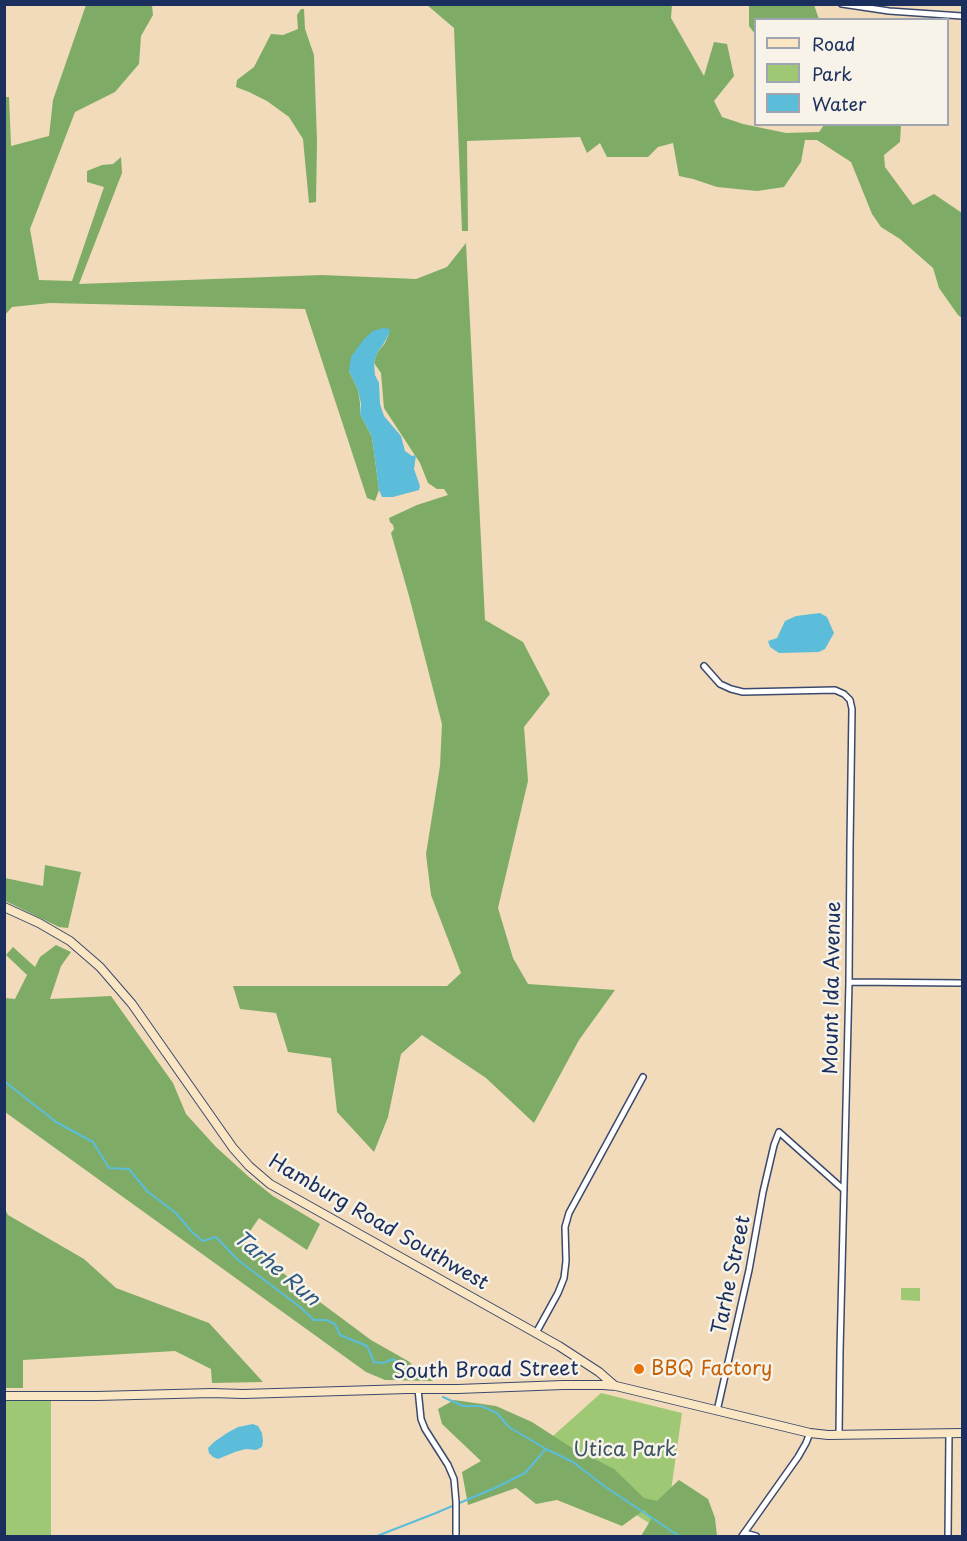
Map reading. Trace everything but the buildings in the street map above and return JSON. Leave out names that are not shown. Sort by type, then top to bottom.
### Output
[{"type":"street","points":[[842,4],[889,11],[963,16]]},
{"type":"street","name":"Mount Ida Avenue","points":[[704,666],[720,684],[731,689],[743,692],[835,690],[850,700],[852,709],[849,982],[839,1435]]},
{"type":"street","name":"Hamburg Road Southwest","points":[[4,907],[70,940],[100,967],[144,1021],[233,1148],[270,1184],[536,1333],[585,1363],[616,1386]]},
{"type":"street","points":[[849,982],[963,983]]},
{"type":"street","points":[[536,1333],[564,1278],[566,1227],[569,1213],[643,1077]]},
{"type":"street","name":"Tarhe Street","points":[[717,1412],[749,1270],[763,1192],[779,1132],[844,1190]]},
{"type":"street","name":"South Broad Street","points":[[4,1396],[243,1394],[563,1385],[616,1386],[810,1433],[839,1435],[963,1433]]},
{"type":"street","points":[[418,1389],[421,1419],[430,1439],[452,1471],[456,1502],[456,1536]]},
{"type":"street","points":[[756,1536],[744,1535],[798,1457],[810,1433]]},
{"type":"street","points":[[948,1536],[949,1433]]},
{"type":"green space","points":[[86,5],[152,5],[153,15],[141,36],[139,64],[115,92],[75,112],[30,229],[39,280],[72,281],[104,187],[87,182],[87,171],[102,165],[113,164],[121,157],[122,173],[79,284],[322,275],[416,279],[447,267],[466,243],[485,620],[523,642],[550,694],[524,727],[528,781],[498,908],[513,958],[528,984],[615,990],[579,1040],[534,1123],[486,1078],[422,1035],[401,1054],[388,1117],[374,1152],[337,1112],[331,1058],[288,1052],[276,1013],[240,1009],[233,986],[447,986],[461,973],[431,895],[426,854],[440,766],[442,724],[391,533],[394,529],[393,525],[389,518],[417,505],[448,495],[444,489],[437,489],[428,483],[420,463],[384,408],[381,373],[374,363],[377,353],[389,334],[349,371],[358,390],[360,414],[372,437],[379,490],[375,501],[367,498],[305,309],[50,303],[12,307],[5,315],[5,97],[9,97],[11,146],[49,136],[53,100]]},
{"type":"green space","points":[[427,5],[672,5],[671,18],[704,76],[714,42],[727,44],[734,76],[714,101],[722,117],[786,133],[819,132],[823,126],[901,126],[900,142],[884,155],[885,167],[913,205],[934,194],[962,213],[962,318],[939,288],[933,268],[900,239],[881,227],[872,214],[851,162],[817,140],[805,140],[801,162],[784,187],[757,191],[717,187],[679,176],[673,143],[658,147],[648,157],[607,157],[600,143],[587,153],[580,137],[467,141],[468,231],[462,231],[454,28]]},
{"type":"green space","points":[[749,5],[814,5],[819,18],[754,18],[754,33],[749,26]]},
{"type":"green space","points":[[301,9],[304,9],[305,29],[314,55],[317,141],[316,202],[309,203],[303,139],[289,117],[267,101],[236,87],[237,80],[254,67],[271,34],[283,35],[298,29],[297,15]]},
{"type":"green space","points":[[45,865],[81,872],[68,928],[59,927],[5,901],[5,878],[43,886]]},
{"type":"green space","points":[[56,945],[71,952],[61,966],[50,999],[111,996],[173,1083],[186,1114],[216,1147],[273,1196],[320,1224],[307,1250],[259,1218],[244,1240],[301,1288],[371,1340],[408,1361],[433,1381],[385,1380],[366,1372],[5,1112],[5,998],[15,999],[27,975],[6,955],[13,947],[35,967],[40,957]]},
{"type":"green space","points":[[4,1207],[8,1215],[84,1259],[116,1288],[209,1323],[263,1382],[212,1383],[211,1369],[175,1351],[23,1360],[23,1388],[5,1388]]},
{"type":"green space","points":[[901,1288],[920,1288],[920,1301],[901,1300]]},
{"type":"green space","name":"Utica Park","points":[[601,1393],[682,1413],[665,1533],[535,1452]]},
{"type":"green space","points":[[51,1400],[51,1536],[5,1536],[5,1401]]},
{"type":"green space","points":[[454,1400],[496,1406],[532,1422],[569,1446],[614,1469],[644,1498],[657,1501],[679,1480],[708,1499],[715,1518],[717,1536],[641,1536],[652,1518],[644,1510],[622,1526],[557,1500],[536,1504],[516,1488],[468,1505],[462,1472],[481,1461],[442,1424],[438,1409]]},
{"type":"water","points":[[383,328],[390,329],[389,334],[377,353],[374,363],[375,375],[379,383],[380,404],[384,416],[401,436],[405,451],[412,456],[416,455],[414,469],[420,486],[419,490],[393,497],[382,497],[379,490],[372,437],[360,414],[361,404],[358,390],[349,371],[351,357],[364,339],[373,331]]},
{"type":"water","points":[[820,613],[827,617],[834,633],[825,649],[819,652],[779,653],[770,647],[768,641],[777,638],[785,621],[796,616]]},
{"type":"water","points":[[253,1424],[258,1426],[262,1433],[262,1447],[256,1450],[246,1449],[235,1452],[218,1459],[209,1453],[208,1448],[227,1433],[238,1427]]},
{"type":"waterway","name":"Tarhe Run","points":[[4,1081],[56,1122],[93,1142],[109,1168],[129,1169],[148,1192],[176,1213],[203,1241],[216,1237],[238,1260],[314,1320],[326,1320],[335,1324],[340,1335],[367,1346],[374,1362],[383,1363],[394,1359],[401,1370],[422,1379]]},
{"type":"waterway","name":"Tarhe Run","points":[[443,1397],[463,1406],[481,1406],[497,1413],[509,1427],[573,1462],[604,1486],[679,1536]]},
{"type":"waterway","name":"Tarhe Run","points":[[377,1536],[436,1513],[525,1473],[545,1450]]},
{"type":"place","name":"BBQ Factory","points":[[639,1369]]}]
